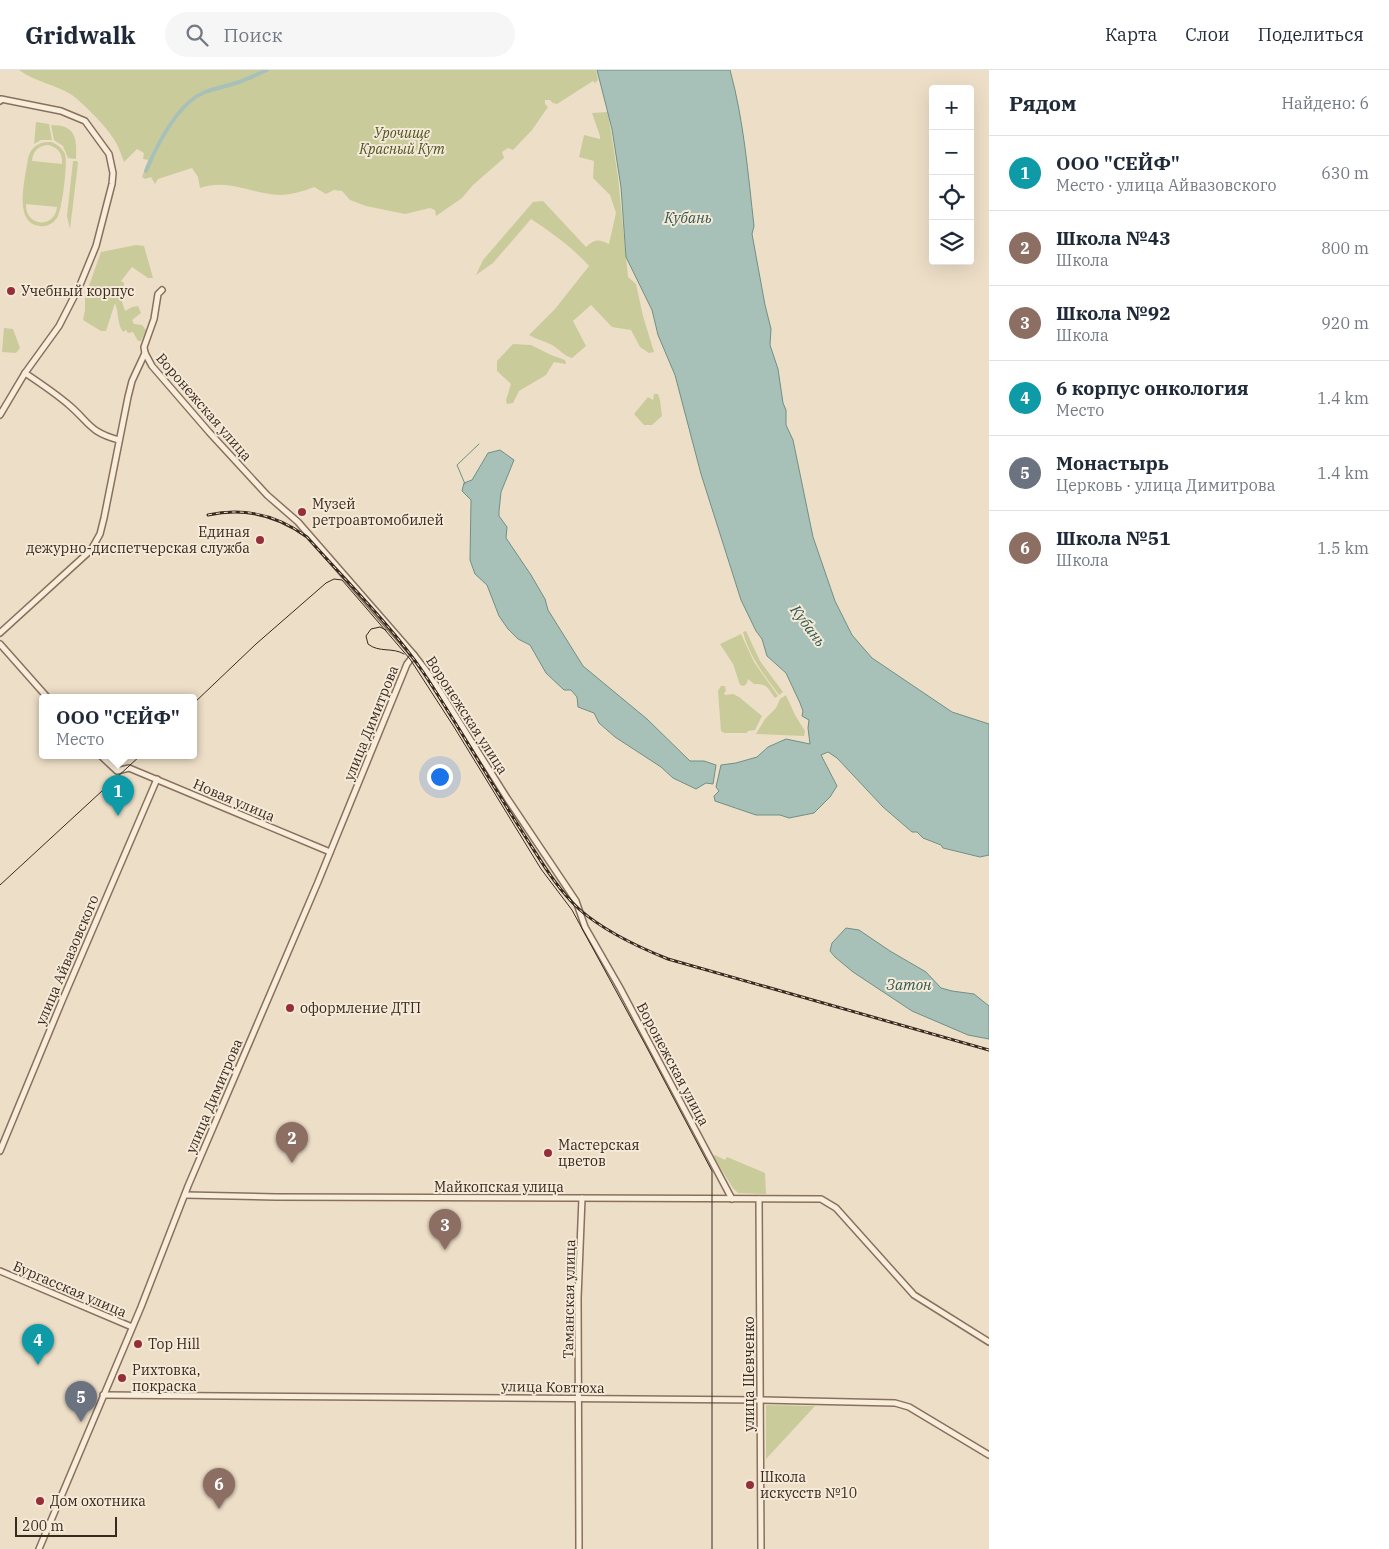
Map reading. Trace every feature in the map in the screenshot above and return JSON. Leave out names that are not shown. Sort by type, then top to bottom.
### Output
[{"type":"street","points":[[0,101],[1,99],[61,111],[85,121],[109,154],[114,173],[96,246],[80,285],[59,326],[25,373],[0,415]]},
{"type":"street","name":"Воронежская улица","points":[[162,290],[158,294],[154,319],[145,341],[145,353],[152,366],[267,495],[298,522],[431,677],[506,798],[576,901],[585,927],[620,988],[732,1199]]},
{"type":"street","points":[[0,633],[91,550],[100,534],[132,381],[145,353]]},
{"type":"street","points":[[25,373],[71,407],[92,429],[104,436],[119,440]]},
{"type":"street","points":[[0,644],[44,694]]},
{"type":"street","name":"улица Димитрова","points":[[39,1549],[132,1327],[185,1194],[330,852],[408,662],[414,655]]},
{"type":"street","name":"Новая улица","points":[[104,759],[117,771],[129,768],[330,852]]},
{"type":"street","name":"улица Айвазовского","points":[[0,1151],[157,780]]},
{"type":"street","name":"Майкопская улица","points":[[185,1194],[276,1198],[821,1199],[836,1208],[914,1295],[989,1342]]},
{"type":"street","name":"Таманская улица","points":[[579,1549],[580,1399],[578,1298],[582,1198]]},
{"type":"street","name":"улица Шевченко","points":[[759,1199],[761,1549]]},
{"type":"street","name":"Бургасская улица","points":[[0,1271],[132,1327]]},
{"type":"street","name":"улица Ковтюха","points":[[104,1395],[760,1400],[902,1404],[989,1455]]},
{"type":"green space","name":"Урочище Красный Кут","points":[[19,70],[596,70],[598,80],[595,83],[593,81],[557,104],[550,100],[545,100],[545,104],[548,107],[532,130],[513,150],[508,148],[502,152],[504,158],[473,185],[462,198],[436,216],[435,210],[430,208],[405,214],[366,206],[350,200],[342,191],[334,190],[326,194],[314,187],[280,195],[220,185],[200,188],[198,177],[192,168],[158,179],[155,184],[151,177],[145,179],[142,177],[148,160],[143,159],[144,153],[137,149],[124,162],[112,136],[77,99],[65,91]]},
{"type":"green space","points":[[608,112],[618,177],[628,277],[636,284],[654,352],[649,353],[640,347],[631,330],[612,327],[591,305],[573,321],[586,346],[572,358],[566,356],[552,345],[529,335],[555,309],[589,266],[569,246],[531,219],[493,263],[476,275],[483,260],[533,202],[543,201],[586,247],[592,242],[597,241],[609,244],[616,213],[610,195],[593,178],[594,161],[579,157],[584,135],[600,139],[592,113]]},
{"type":"green space","points":[[36,122],[49,124],[52,140],[41,140],[34,144]]},
{"type":"green space","points":[[51,125],[66,127],[73,134],[76,145],[76,159],[68,158],[63,146],[54,140]]},
{"type":"green space","points":[[51,142],[59,146],[65,154],[66,167],[63,197],[59,214],[54,222],[49,225],[40,226],[31,223],[26,217],[23,208],[25,176],[29,154],[33,148],[43,143]],"holes":[[[48,145],[55,147],[59,152],[62,157],[62,164],[32,161],[37,150]],[[26,204],[57,207],[51,219],[46,222],[40,222],[30,217]]]},
{"type":"green space","points":[[73,161],[78,163],[70,229],[67,216]]},
{"type":"green space","points":[[136,245],[144,246],[153,278],[148,278],[132,267],[121,281],[124,283],[124,287],[118,290],[125,311],[138,306],[141,313],[132,320],[134,324],[142,325],[146,330],[141,341],[138,341],[133,332],[128,333],[126,330],[123,332],[115,303],[106,331],[101,331],[83,320],[85,297],[101,252]]},
{"type":"green space","points":[[4,328],[13,329],[20,348],[16,353],[2,352]]},
{"type":"green space","points":[[513,344],[531,345],[565,360],[566,364],[554,362],[546,375],[519,391],[513,403],[507,404],[506,400],[511,384],[497,371],[497,361]]},
{"type":"green space","points":[[654,394],[658,394],[662,416],[652,425],[644,425],[634,414],[648,397],[653,400]]},
{"type":"green space","points":[[746,631],[760,661],[783,692],[779,695],[753,657],[743,632]]},
{"type":"green space","points":[[741,634],[754,662],[778,696],[775,698],[767,687],[754,684],[748,679],[744,686],[740,685],[733,664],[720,644]]},
{"type":"green space","points":[[721,686],[725,686],[725,695],[733,694],[739,697],[762,716],[755,730],[748,731],[747,733],[724,733],[721,731],[718,691]]},
{"type":"green space","points":[[786,695],[805,731],[804,736],[756,734],[765,719],[776,708],[780,699]]},
{"type":"green space","points":[[715,1155],[725,1160],[727,1157],[765,1173],[766,1194],[738,1193],[713,1156]]},
{"type":"green space","points":[[766,1405],[815,1406],[766,1459]]},
{"type":"water","name":"Кубань","points":[[597,70],[730,70],[742,128],[754,226],[752,234],[771,329],[770,345],[778,369],[783,403],[786,410],[786,425],[793,440],[813,537],[835,601],[852,635],[872,658],[952,712],[989,724],[989,855],[980,857],[943,848],[941,845],[923,838],[917,832],[912,832],[883,807],[837,758],[828,752],[821,755],[837,786],[830,797],[814,813],[789,818],[780,815],[756,815],[715,801],[714,796],[719,791],[716,787],[721,765],[757,757],[768,747],[786,739],[810,744],[809,720],[802,716],[803,711],[786,673],[767,656],[762,639],[741,600],[701,474],[675,375],[658,335],[652,310],[626,257],[621,187],[612,129]]},
{"type":"water","points":[[500,450],[514,460],[501,492],[499,511],[499,516],[507,527],[506,538],[531,575],[545,599],[548,610],[583,666],[647,719],[690,761],[704,761],[716,765],[713,784],[706,783],[696,789],[673,778],[661,767],[615,737],[599,723],[594,713],[578,707],[577,697],[571,690],[564,690],[546,673],[530,645],[518,639],[499,616],[487,585],[475,574],[470,560],[471,500],[462,491],[464,483],[472,480],[488,453]]},
{"type":"water","name":"Затон","points":[[846,928],[859,930],[926,972],[941,988],[974,994],[989,1006],[989,1039],[968,1035],[912,1011],[853,972],[830,951],[832,943]]},
{"type":"waterway","points":[[146,171],[169,126],[195,97],[267,70]]},
{"type":"waterway","points":[[465,484],[457,465],[479,444]]},
{"type":"tram line","points":[[197,700],[256,644],[326,583],[334,579],[342,580],[410,659],[541,869],[572,910],[712,1171],[712,1549]]},
{"type":"tram line","points":[[386,630],[380,627],[371,629],[366,636],[368,644],[372,647],[404,654]]},
{"type":"tram line","points":[[0,885],[137,759]]},
{"type":"railway","points":[[208,515],[235,512],[260,515],[284,523],[307,537],[410,654],[436,692],[549,873],[571,901],[599,924],[633,944],[668,959],[989,1050]]},
{"type":"place","name":"Учебный корпус","points":[[11,291]]},
{"type":"place","name":"Музей ретроавтомобилей","points":[[302,512]]},
{"type":"place","name":"Единая дежурно-диспетчерская служба","points":[[260,540]]},
{"type":"place","name":"ООО \"СЕЙФ\"","points":[[118,816]]},
{"type":"place","name":"оформление ДТП","points":[[290,1008]]},
{"type":"place","name":"Мастерская цветов","points":[[548,1153]]},
{"type":"place","name":"Школа №43","points":[[292,1163]]},
{"type":"place","name":"Школа №92","points":[[445,1250]]},
{"type":"place","name":"Top Hill","points":[[138,1344]]},
{"type":"place","name":"6 корпус онкология","points":[[38,1365]]},
{"type":"place","name":"Рихтовка, покраска","points":[[122,1378]]},
{"type":"place","name":"Монастырь","points":[[81,1422]]},
{"type":"place","name":"Школа искусств №10","points":[[750,1485]]},
{"type":"place","name":"Дом охотника","points":[[40,1501]]},
{"type":"place","name":"Школа №51","points":[[219,1509]]}]
